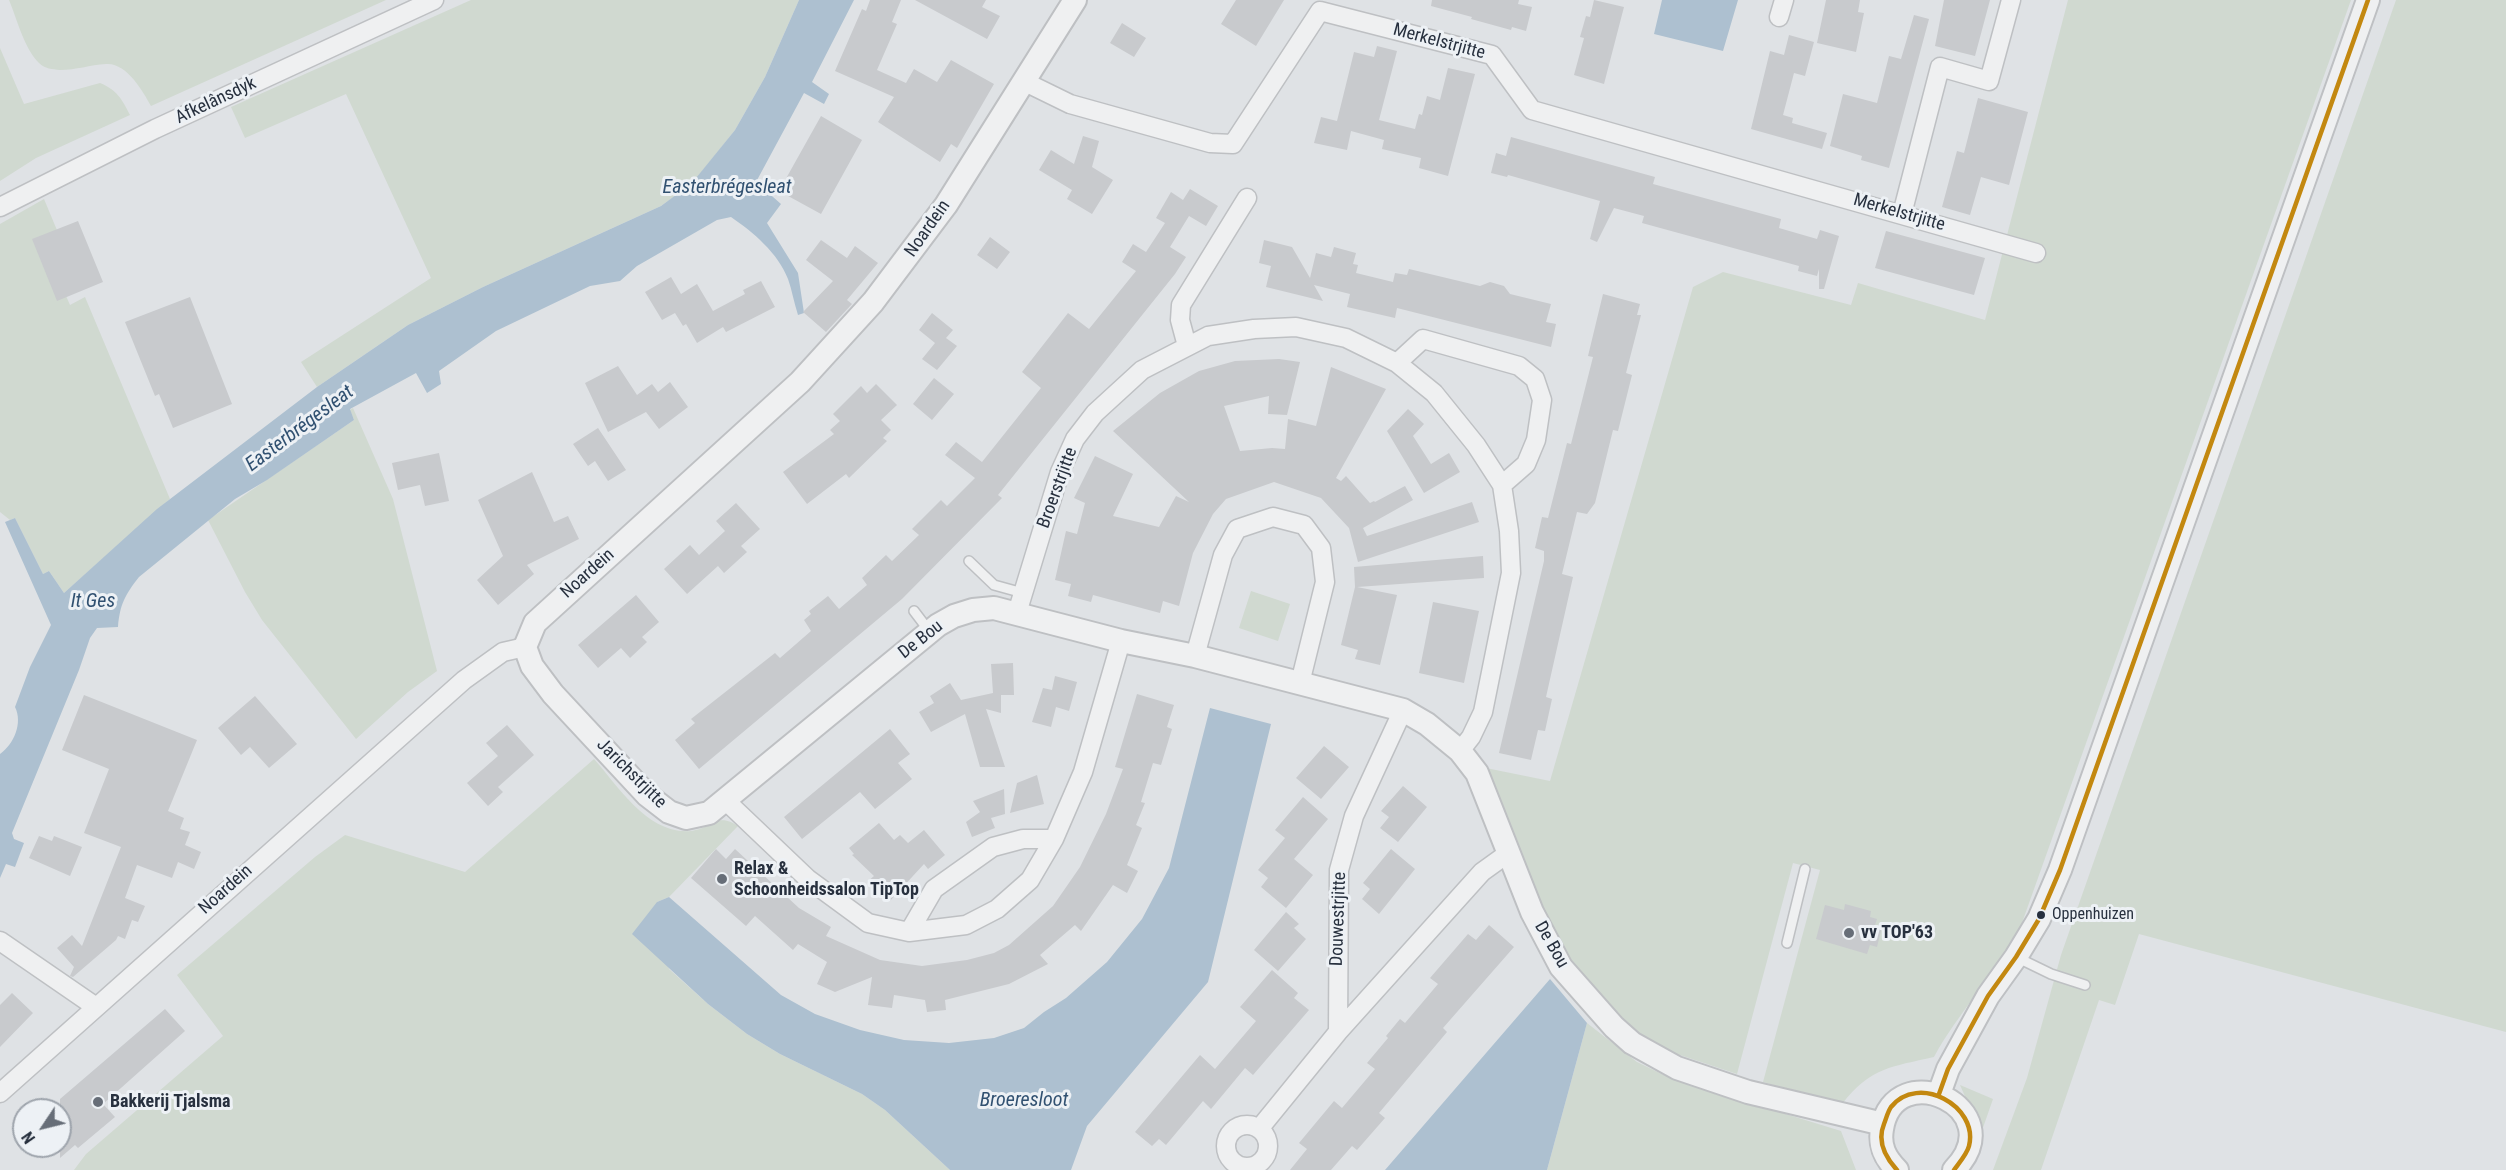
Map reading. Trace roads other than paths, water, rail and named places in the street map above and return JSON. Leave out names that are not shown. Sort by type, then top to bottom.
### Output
[{"type":"street","name":"Afkelânsdyk","points":[[0,207],[154,129],[434,0]]},
{"type":"street","name":"Noardein","points":[[0,1093],[464,680],[504,652],[525,647],[536,623],[552,606],[800,382],[840,341],[920,243],[1075,0]]},
{"type":"street","points":[[1902,214],[1940,67],[1989,81],[2011,0]]},
{"type":"street","points":[[1939,1094],[1948,1069],[1988,996],[2016,957],[2039,919],[2060,870],[2368,0]]},
{"type":"street","name":"Merkelstrjitte","points":[[1023,81],[1070,104],[1210,143],[1233,144],[1320,11],[1492,55],[1532,110],[2036,253]]},
{"type":"street","points":[[1186,346],[1180,320],[1181,304],[1247,198]]},
{"type":"street","name":"Broerstrjitte","points":[[1020,603],[1060,472],[1075,439],[1095,413],[1142,370],[1208,336],[1254,329],[1296,327],[1346,338],[1397,363],[1434,393],[1476,445],[1502,485],[1509,531],[1511,573],[1483,712],[1471,737],[1460,750]]},
{"type":"street","points":[[1397,363],[1424,339],[1519,366],[1535,379],[1542,400],[1536,440],[1526,464],[1502,485]]},
{"type":"street","points":[[1195,656],[1223,555],[1237,529],[1273,517],[1304,525],[1321,548],[1325,582],[1300,683]]},
{"type":"street","name":"De Bou","points":[[725,800],[930,632],[954,616],[974,610],[1020,603],[1121,641],[1195,656],[1403,710],[1427,724],[1460,750],[1477,773],[1507,854],[1532,912],[1561,967],[1614,1027],[1632,1042],[1677,1068],[1748,1092],[1883,1124]]},
{"type":"street","points":[[725,800],[808,879],[868,923],[909,932],[966,925],[997,909],[1030,880],[1054,839],[1083,772],[1121,641]]},
{"type":"street","name":"Jarichstrjitte","points":[[525,647],[532,666],[553,694],[647,795],[669,812],[686,818],[709,813],[725,800]]},
{"type":"street","name":"Douwestrjitte","points":[[1338,1032],[1339,870],[1354,816],[1403,710]]},
{"type":"street","points":[[909,932],[934,889],[993,847],[1023,839],[1054,839]]},
{"type":"street","points":[[1259,1129],[1338,1032],[1482,872],[1507,854]]},
{"type":"street","points":[[0,941],[96,1007]]},
{"type":"street","points":[[1897,1170],[1885,1155],[1881,1136],[1883,1124],[1892,1107],[1902,1098],[1915,1093],[1939,1094],[1957,1105],[1968,1125],[1970,1138],[1968,1151],[1954,1170]]},
{"type":"lane","points":[[969,561],[994,585],[1020,603]]},
{"type":"lane","points":[[914,611],[930,632]]},
{"type":"lane","points":[[1787,943],[1805,869]]},
{"type":"lane","points":[[2016,957],[2051,974],[2085,985]]},
{"type":"water","name":"Easterbrégesleat","points":[[799,0],[854,0],[812,82],[829,94],[824,104],[804,93],[756,182],[781,204],[767,223],[798,273],[804,313],[798,315],[788,279],[778,260],[756,236],[731,217],[717,220],[637,266],[620,281],[590,286],[496,331],[439,371],[441,384],[427,393],[416,373],[350,409],[354,420],[267,480],[235,499],[139,577],[124,600],[118,627],[97,628],[90,638],[12,833],[14,839],[24,843],[15,867],[6,864],[0,878],[0,754],[16,733],[18,720],[15,707],[30,667],[51,625],[5,522],[15,518],[43,574],[49,571],[64,593],[157,509],[317,387],[408,325],[483,287],[661,206],[692,183],[735,130],[765,77]]},
{"type":"water","points":[[1662,0],[1738,0],[1723,51],[1654,34]]},
{"type":"water","name":"Broeresloot","points":[[1210,708],[1271,724],[1208,982],[1087,1126],[1071,1170],[950,1170],[885,1110],[862,1094],[780,1054],[747,1034],[708,1004],[632,934],[657,902],[669,897],[781,995],[815,1014],[860,1030],[904,1040],[949,1043],[994,1038],[1024,1028],[1066,998],[1107,962],[1142,919],[1169,868]]},
{"type":"water","points":[[1550,979],[1587,1023],[1547,1170],[1385,1170]]},
{"type":"place","name":"Relax & Schoonheidssalon TipTop","points":[[722,879]]},
{"type":"place","name":"Oppenhuizen","points":[[2041,915]]},
{"type":"place","name":"vv TOP'63","points":[[1849,933]]},
{"type":"place","name":"Bakkerij Tjalsma","points":[[98,1102]]},
{"type":"water label","name":"It Ges","points":[[93,602]]}]
